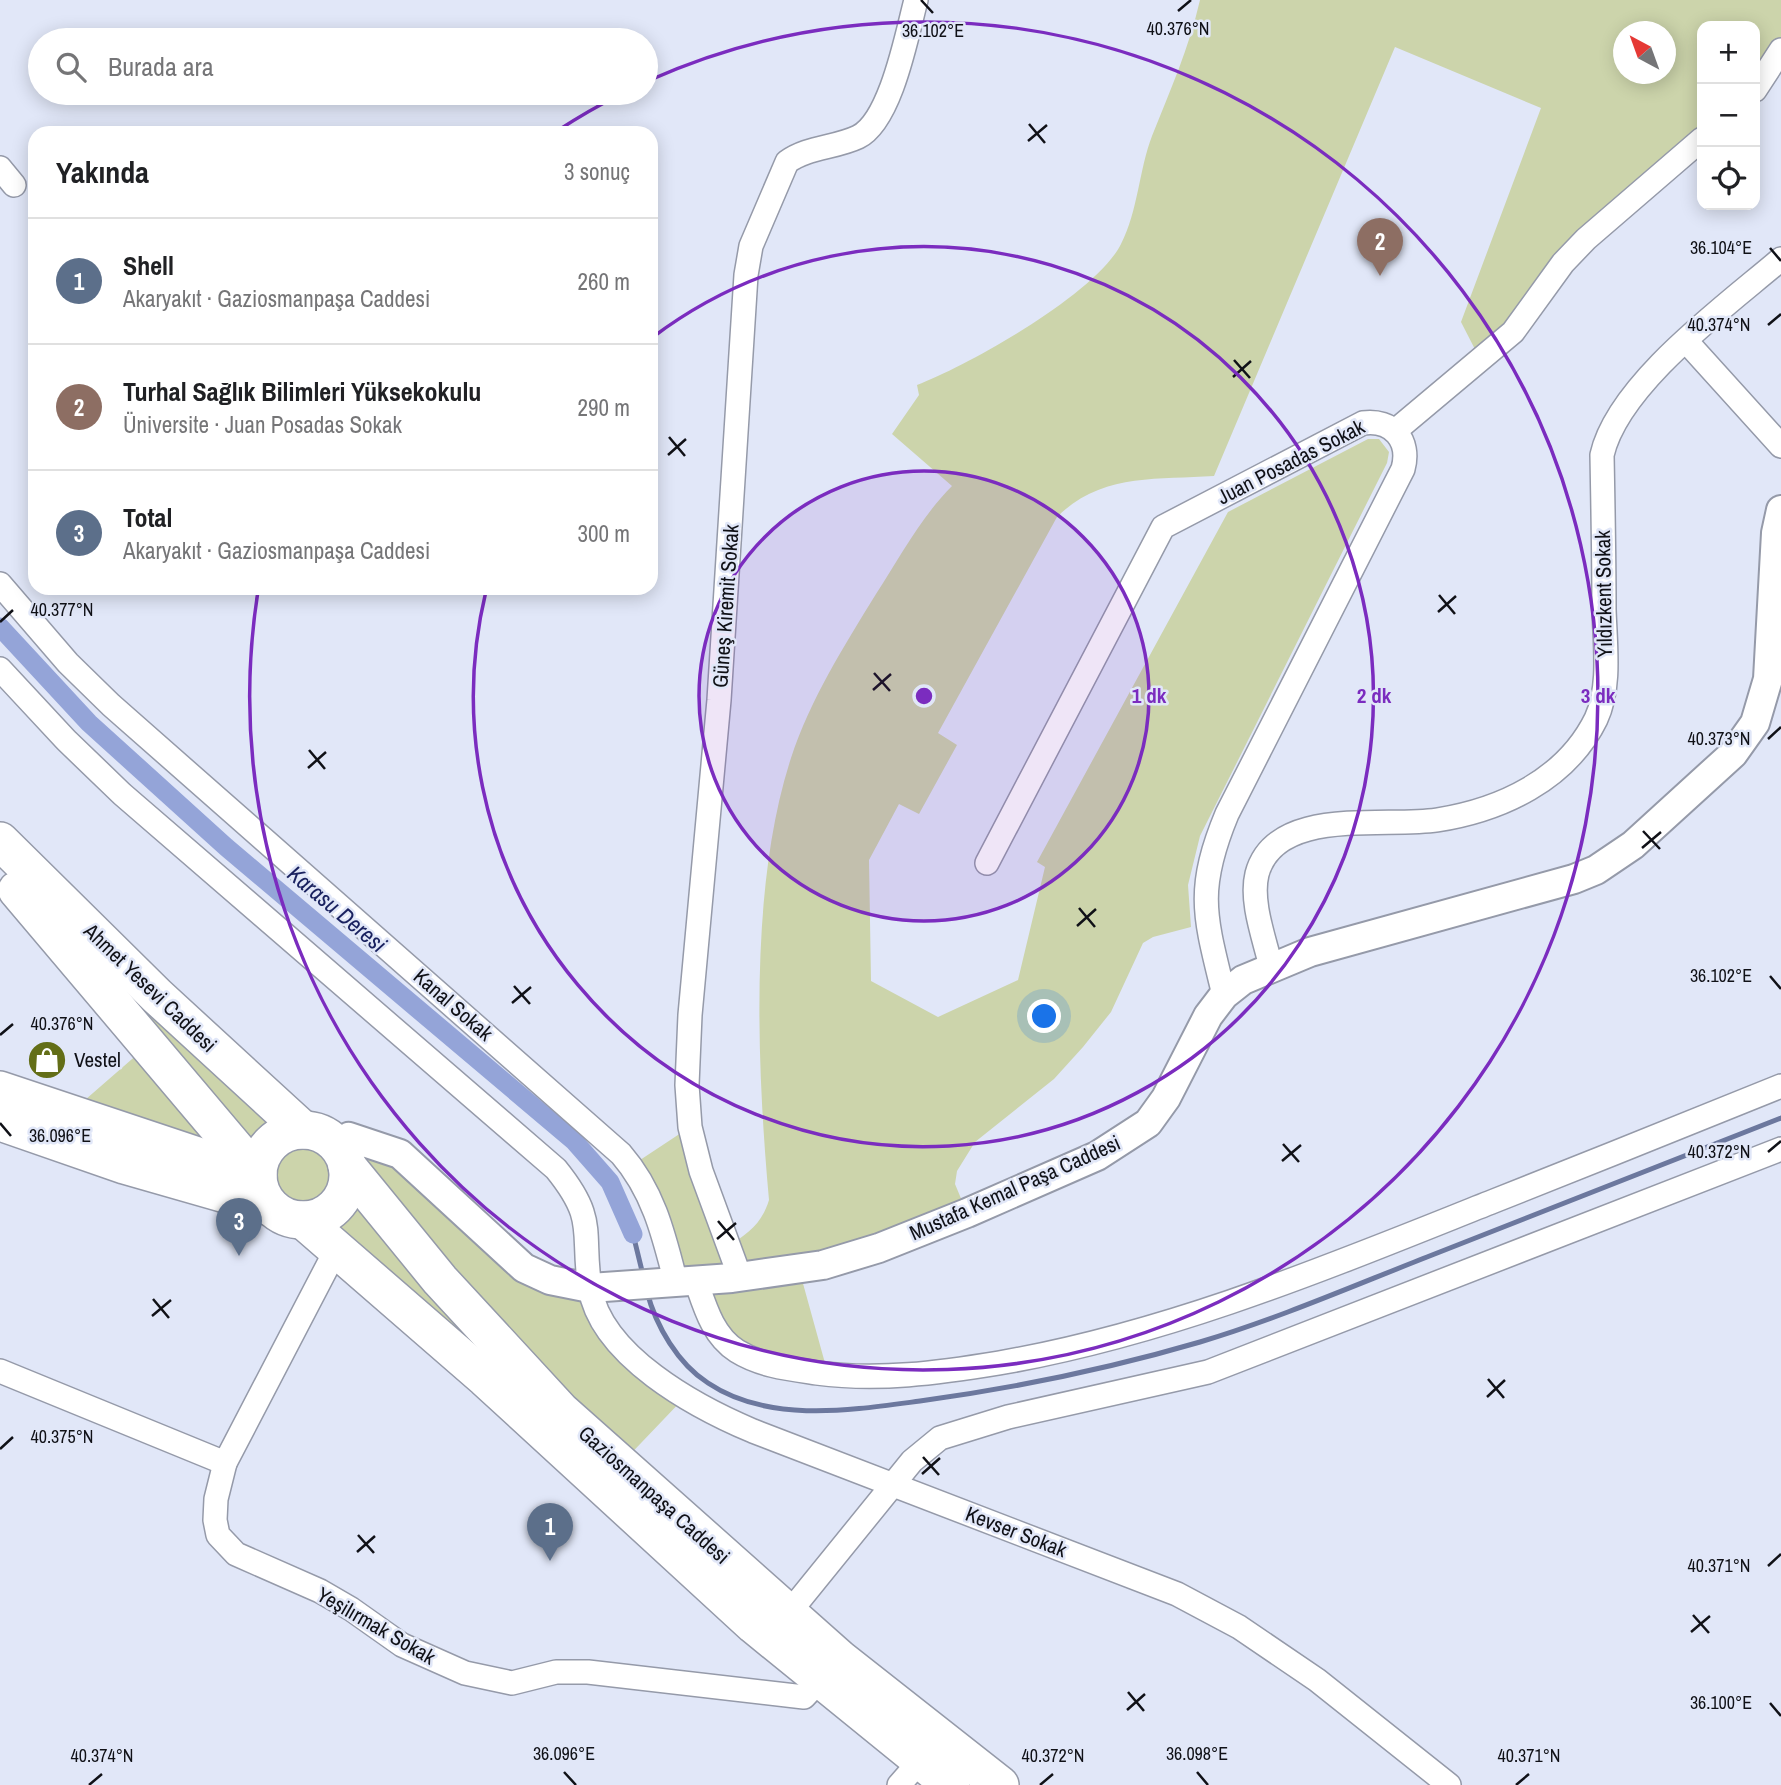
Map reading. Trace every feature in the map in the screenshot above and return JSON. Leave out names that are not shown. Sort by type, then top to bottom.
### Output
[{"type":"highway","name":"Ahmet Yesevi Caddesi","points":[[0,841],[157,996],[303,1130]]},
{"type":"highway","name":"Ahmet Yesevi Caddesi","points":[[0,872],[277,1201]]},
{"type":"highway","name":"Gaziosmanpaşa Caddesi","points":[[303,1130],[323,1135],[440,1280],[561,1411],[788,1614],[1000,1785]]},
{"type":"highway","points":[[303,1130],[286,1134],[271,1143],[261,1158],[277,1201],[320,1217],[335,1207],[346,1187],[342,1157]]},
{"type":"highway","name":"Gaziosmanpaşa Caddesi","points":[[277,1201],[337,1248],[819,1681],[909,1773],[951,1785]]},
{"type":"main road","name":"Gaziosmanpaşa Caddesi","points":[[0,1090],[277,1201]]},
{"type":"main road","name":"Gaziosmanpaşa Caddesi","points":[[0,1123],[124,1166],[277,1201]]},
{"type":"street","name":"Güneş Kiremit Sokak","points":[[740,1277],[701,1171],[690,1127],[687,1085],[690,1015],[719,700],[746,275],[751,246],[787,162],[800,155],[861,136],[875,121],[900,64],[916,0]]},
{"type":"street","points":[[1759,84],[1781,50]]},
{"type":"street","points":[[1395,431],[1505,340],[1523,321],[1563,263],[1586,239],[1697,143]]},
{"type":"street","name":"Yıldızkent Sokak","points":[[1271,967],[1255,892],[1262,861],[1282,840],[1308,828],[1437,820],[1513,799],[1557,770],[1581,744],[1597,717],[1605,675],[1602,455],[1607,437],[1615,421],[1646,383],[1686,341],[1781,259]]},
{"type":"street","points":[[1686,341],[1781,446]]},
{"type":"street","name":"Juan Posadas Sokak","points":[[987,863],[1163,527],[1363,423],[1381,423],[1395,431],[1405,449],[1403,469],[1227,814],[1208,867],[1205,908],[1224,995]]},
{"type":"street","name":"Mustafa Kemal Paşa Caddesi","points":[[342,1157],[349,1137],[400,1154],[524,1268],[550,1280],[590,1288],[620,1288],[740,1277],[823,1265],[879,1248],[979,1208],[1124,1141],[1148,1123],[1166,1098],[1208,1016],[1224,995],[1243,980],[1310,952],[1574,879],[1596,870],[1633,845],[1733,754],[1747,737],[1761,710],[1768,679],[1776,533],[1781,510]]},
{"type":"street","name":"Kanal Sokak","points":[[0,584],[68,663],[111,705],[621,1154],[641,1179],[652,1200],[678,1283],[735,1350],[755,1360],[790,1369],[880,1378],[953,1371],[1059,1352],[1195,1315],[1295,1280],[1781,1086]]},
{"type":"street","name":"Kevser Sokak","points":[[0,669],[66,740],[122,793],[556,1169],[579,1200],[585,1215],[590,1288],[597,1311],[627,1353],[685,1397],[730,1422],[1177,1594],[1239,1627],[1317,1680],[1449,1785]]},
{"type":"street","points":[[788,1614],[912,1461],[940,1438],[962,1429],[1208,1372],[1781,1149]]},
{"type":"street","name":"Yeşilırmak Sokak","points":[[337,1248],[225,1463],[216,1499],[215,1520],[218,1535],[226,1546],[245,1559],[351,1609],[421,1655],[465,1673],[512,1683],[556,1672],[588,1672],[804,1697],[819,1681]]},
{"type":"street","points":[[0,1371],[225,1463]]},
{"type":"green space","points":[[1200,0],[1781,0],[1781,50],[1760,82],[1760,21],[1697,21],[1697,143],[1604,222],[1481,361],[1461,322],[1541,108],[1395,47],[1214,476],[1150,479],[1111,486],[1074,503],[1057,517],[938,733],[957,745],[919,814],[899,804],[869,860],[871,981],[938,1017],[1018,980],[1045,867],[1037,862],[1228,512],[1368,439],[1379,439],[1389,452],[1387,463],[1200,836],[1188,885],[1191,927],[1153,937],[1143,943],[1111,1012],[1083,1047],[1054,1079],[975,1142],[957,1171],[955,1184],[967,1213],[799,1269],[828,1374],[735,1350],[696,1281],[676,1283],[631,1166],[690,1127],[729,1245],[754,1227],[766,1208],[769,1200],[761,1093],[760,1035],[762,919],[768,863],[791,758],[808,715],[864,614],[911,538],[952,486],[892,434],[919,395],[917,385],[967,362],[1029,326],[1086,284],[1107,264],[1127,231],[1152,136],[1190,35]]},
{"type":"green space","points":[[94,934],[313,1132],[331,1141],[400,1154],[495,1244],[570,1286],[685,1397],[620,1465],[485,1378],[303,1220],[70,1113],[147,1046]]},
{"type":"waterway","name":"Karasu Deresi","points":[[0,627],[89,723],[226,847],[574,1141],[610,1182],[633,1234]]},
{"type":"waterway","points":[[647,1292],[662,1331],[678,1355],[697,1375],[732,1396],[757,1404],[812,1411],[867,1408],[956,1396],[1096,1369],[1229,1333],[1315,1302],[1781,1118]]},
{"type":"waterway","points":[[633,1234],[643,1275]]},
{"type":"place","name":"Turhal Sağlık Bilimleri Yüksekokulu","points":[[1380,276]]},
{"type":"place","name":"Vestel","points":[[47,1060]]},
{"type":"place","name":"Total","points":[[239,1256]]},
{"type":"place","name":"Shell","points":[[550,1561]]}]
